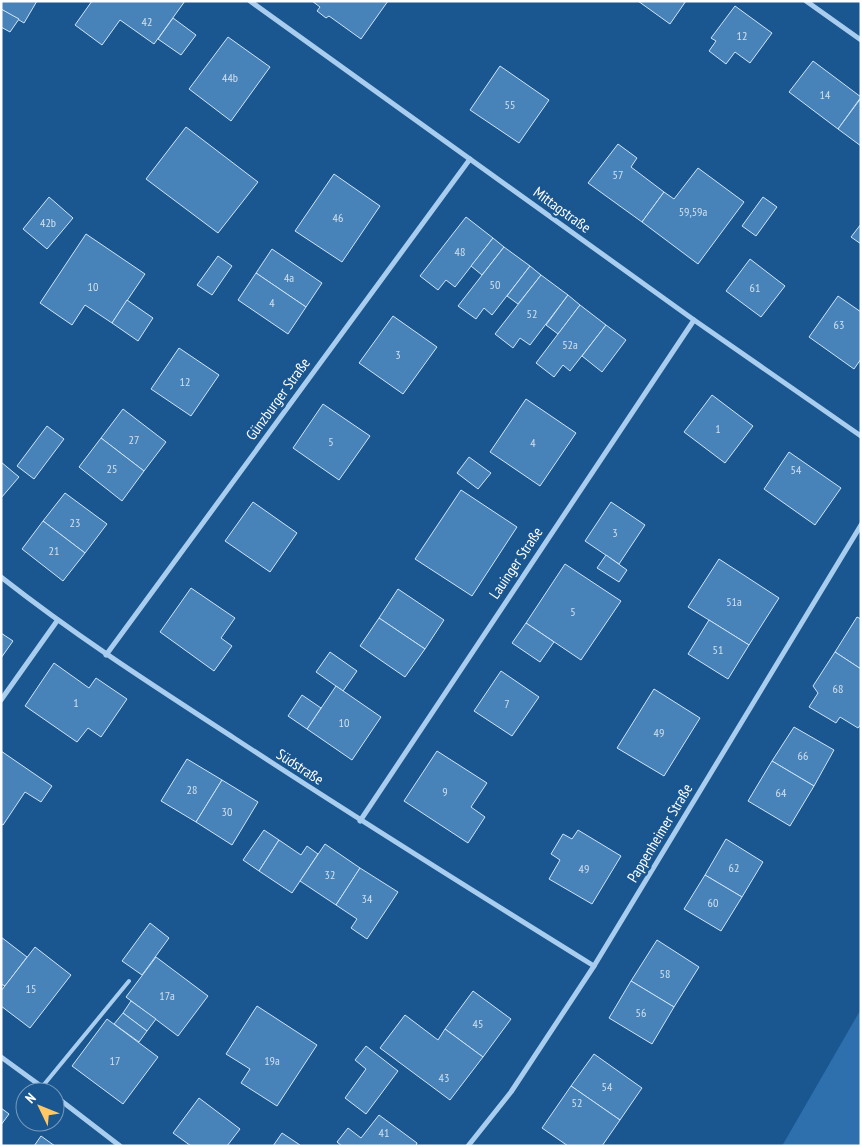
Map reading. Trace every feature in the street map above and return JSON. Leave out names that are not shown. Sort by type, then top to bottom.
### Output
[{"type":"street","name":"Mittagstraße","points":[[250,1],[694,320],[861,436]]},
{"type":"street","points":[[806,1],[861,40]]},
{"type":"street","name":"Günzburger Straße","points":[[106,655],[470,159]]},
{"type":"street","name":"Lauinger Straße","points":[[360,821],[694,320]]},
{"type":"street","name":"Pappenheimer Straße","points":[[468,1146],[512,1092],[594,966],[861,525]]},
{"type":"street","name":"Südstraße","points":[[1,577],[57,621],[106,655],[360,821],[594,966]]},
{"type":"street","points":[[1,700],[57,621]]},
{"type":"street","points":[[1,1057],[35,1082]]},
{"type":"street","points":[[65,1104],[120,1146]]},
{"type":"lane","points":[[46,1082],[129,981]]},
{"type":"shaded area","points":[[861,1009],[861,1146],[782,1146]]},
{"type":"building","points":[[1,1],[37,1],[24,23],[1,9]]},
{"type":"building","points":[[92,1],[185,1],[154,44],[120,20],[102,45],[75,25]]},
{"type":"building","points":[[312,1],[388,1],[361,39],[329,16],[326,18],[317,11],[320,7]]},
{"type":"building","points":[[638,1],[686,1],[670,24]]},
{"type":"building","points":[[735,6],[772,33],[750,63],[735,52],[726,64],[709,51],[716,41],[711,38]]},
{"type":"building","points":[[1,9],[19,19],[10,32],[1,27]]},
{"type":"building","points":[[173,18],[196,35],[181,55],[158,39]]},
{"type":"building","points":[[228,37],[270,67],[231,121],[189,89]]},
{"type":"building","points":[[813,61],[861,97],[838,129],[789,92]]},
{"type":"building","points":[[500,66],[549,100],[519,143],[470,110]]},
{"type":"building","points":[[861,98],[861,146],[838,129]]},
{"type":"building","points":[[186,127],[258,182],[218,233],[146,179]]},
{"type":"building","points":[[618,144],[637,158],[631,167],[664,192],[642,222],[588,183]]},
{"type":"building","points":[[698,168],[744,202],[698,264],[642,222],[664,192],[674,199]]},
{"type":"building","points":[[334,174],[380,206],[342,262],[295,231]]},
{"type":"building","points":[[49,197],[73,218],[47,249],[23,229]]},
{"type":"building","points":[[763,197],[777,207],[756,236],[742,226]]},
{"type":"building","points":[[466,217],[493,238],[455,287],[446,280],[438,290],[420,276]]},
{"type":"building","points":[[861,224],[861,244],[851,237]]},
{"type":"building","points":[[86,234],[145,274],[112,323],[85,305],[72,325],[40,303]]},
{"type":"building","points":[[493,238],[504,247],[482,275],[471,266]]},
{"type":"building","points":[[504,247],[530,266],[492,315],[484,308],[476,319],[458,306]]},
{"type":"building","points":[[272,249],[322,283],[306,307],[256,273]]},
{"type":"building","points":[[218,256],[232,266],[212,295],[197,285]]},
{"type":"building","points":[[750,259],[785,286],[761,317],[726,291]]},
{"type":"building","points":[[530,266],[541,275],[518,304],[507,296]]},
{"type":"building","points":[[256,273],[306,307],[288,334],[238,300]]},
{"type":"building","points":[[541,275],[568,295],[530,345],[520,338],[513,348],[495,334]]},
{"type":"building","points":[[568,295],[580,305],[558,334],[546,325]]},
{"type":"building","points":[[838,296],[861,312],[861,359],[854,369],[809,337]]},
{"type":"building","points":[[127,300],[153,318],[138,341],[112,323]]},
{"type":"building","points":[[580,305],[606,325],[570,371],[563,365],[554,377],[536,363]]},
{"type":"building","points":[[393,316],[437,347],[403,394],[359,363]]},
{"type":"building","points":[[606,325],[626,340],[602,372],[582,356]]},
{"type":"building","points":[[179,348],[219,375],[191,416],[151,389]]},
{"type":"building","points":[[712,395],[753,426],[725,463],[684,432]]},
{"type":"building","points":[[526,399],[576,433],[540,486],[490,452]]},
{"type":"building","points":[[323,404],[370,436],[339,480],[293,448]]},
{"type":"building","points":[[123,409],[166,442],[144,471],[101,438]]},
{"type":"building","points":[[47,426],[64,439],[34,479],[17,466]]},
{"type":"building","points":[[101,438],[144,471],[122,501],[79,467]]},
{"type":"building","points":[[789,452],[841,488],[815,525],[764,489]]},
{"type":"building","points":[[469,457],[491,473],[478,489],[457,473]]},
{"type":"building","points":[[1,462],[19,477],[1,498]]},
{"type":"building","points":[[461,490],[517,527],[472,596],[415,559]]},
{"type":"building","points":[[65,493],[107,524],[85,553],[43,521]]},
{"type":"building","points":[[253,502],[297,533],[270,572],[225,541]]},
{"type":"building","points":[[611,502],[645,525],[619,564],[585,541]]},
{"type":"building","points":[[43,521],[85,553],[63,581],[22,549]]},
{"type":"building","points":[[606,555],[627,570],[619,582],[597,568]]},
{"type":"building","points":[[719,559],[779,598],[749,645],[688,607]]},
{"type":"building","points":[[565,564],[621,601],[581,660],[526,623]]},
{"type":"building","points":[[191,588],[235,618],[221,638],[232,646],[214,671],[160,632]]},
{"type":"building","points":[[398,589],[444,620],[425,649],[379,618]]},
{"type":"building","points":[[857,617],[861,619],[861,669],[835,652]]},
{"type":"building","points":[[379,618],[425,649],[405,677],[360,646]]},
{"type":"building","points":[[709,620],[749,645],[728,679],[688,654]]},
{"type":"building","points":[[526,623],[554,642],[540,662],[512,643]]},
{"type":"building","points":[[1,633],[13,641],[1,658]]},
{"type":"building","points":[[330,652],[357,671],[343,691],[316,672]]},
{"type":"building","points":[[835,652],[861,669],[861,724],[858,728],[840,717],[836,723],[809,707],[818,693],[813,686]]},
{"type":"building","points":[[54,663],[89,688],[96,678],[127,699],[101,737],[88,728],[77,742],[25,706]]},
{"type":"building","points":[[501,671],[539,697],[512,736],[474,711]]},
{"type":"building","points":[[336,686],[381,717],[352,760],[307,729]]},
{"type":"building","points":[[654,689],[700,718],[664,776],[617,748]]},
{"type":"building","points":[[302,695],[321,708],[307,729],[288,716]]},
{"type":"building","points":[[794,727],[834,750],[814,786],[772,761]]},
{"type":"building","points":[[1,751],[52,786],[41,802],[25,792],[3,825],[1,824]]},
{"type":"building","points":[[437,751],[487,783],[471,807],[485,817],[468,843],[404,801]]},
{"type":"building","points":[[187,759],[222,780],[196,822],[161,801]]},
{"type":"building","points":[[772,761],[814,786],[790,826],[748,801]]},
{"type":"building","points":[[222,780],[258,802],[232,845],[196,822]]},
{"type":"building","points":[[264,830],[279,840],[259,871],[243,860]]},
{"type":"building","points":[[578,830],[621,856],[592,904],[549,879],[560,860],[551,854],[563,834],[572,839]]},
{"type":"building","points":[[726,839],[763,862],[742,897],[705,875]]},
{"type":"building","points":[[279,840],[301,855],[307,846],[318,854],[292,893],[259,871]]},
{"type":"building","points":[[325,844],[360,868],[336,905],[300,881]]},
{"type":"building","points":[[360,868],[398,892],[367,939],[351,928],[357,919],[336,905]]},
{"type":"building","points":[[705,875],[742,897],[721,931],[684,909]]},
{"type":"building","points":[[150,923],[169,938],[142,975],[122,961]]},
{"type":"building","points":[[1,937],[27,957],[5,986],[1,984]]},
{"type":"building","points":[[657,940],[699,967],[674,1007],[631,981]]},
{"type":"building","points":[[35,947],[71,975],[30,1028],[1,1006],[1,991]]},
{"type":"building","points":[[156,957],[208,996],[178,1036],[126,997]]},
{"type":"building","points":[[631,981],[674,1007],[652,1044],[609,1018]]},
{"type":"building","points":[[473,991],[511,1019],[483,1057],[445,1029]]},
{"type":"building","points":[[131,1001],[156,1019],[147,1031],[123,1013]]},
{"type":"building","points":[[257,1006],[317,1045],[277,1106],[241,1083],[250,1069],[226,1054]]},
{"type":"building","points":[[123,1013],[147,1031],[139,1042],[114,1024]]},
{"type":"building","points":[[405,1015],[438,1040],[445,1029],[483,1057],[450,1100],[380,1048]]},
{"type":"building","points":[[107,1019],[158,1057],[123,1104],[72,1066]]},
{"type":"building","points":[[366,1046],[398,1071],[366,1114],[345,1098],[366,1069],[355,1060]]},
{"type":"building","points":[[594,1054],[642,1088],[620,1120],[571,1086]]},
{"type":"building","points":[[571,1086],[620,1120],[602,1146],[568,1146],[542,1128]]},
{"type":"building","points":[[199,1098],[240,1129],[227,1146],[191,1146],[173,1133]]},
{"type":"building","points":[[1,1108],[9,1114],[1,1125]]},
{"type":"building","points":[[379,1115],[417,1143],[416,1146],[342,1146],[337,1142],[348,1128],[361,1138]]},
{"type":"building","points":[[282,1133],[300,1145],[273,1146]]},
{"type":"building","points":[[41,1136],[55,1146],[34,1146]]}]
